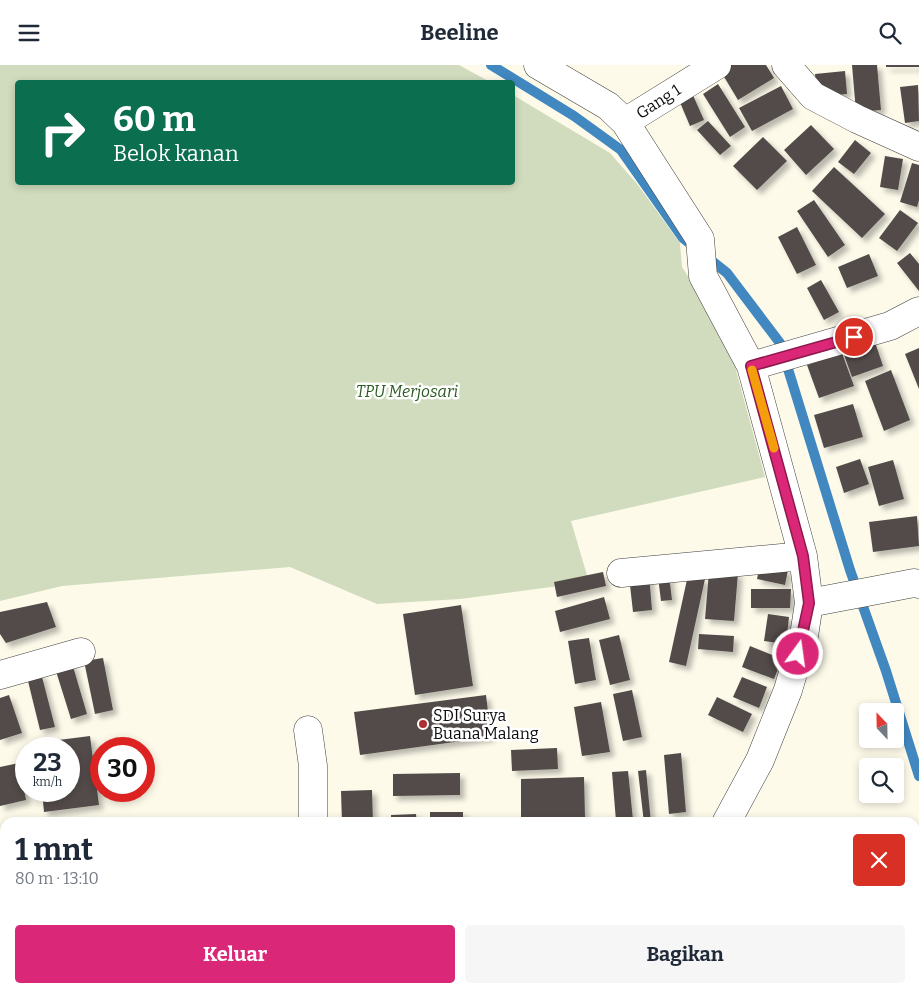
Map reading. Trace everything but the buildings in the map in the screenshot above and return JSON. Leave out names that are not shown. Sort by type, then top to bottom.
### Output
[{"type":"street","points":[[538,65],[608,106],[625,122],[700,239],[703,276],[760,364],[803,556],[809,603],[804,635],[788,690],[760,760],[729,817]]},
{"type":"street","name":"Gang 1","points":[[625,122],[718,65]]},
{"type":"street","points":[[786,65],[813,96],[857,119],[919,147]]},
{"type":"street","points":[[760,364],[890,326],[919,311]]},
{"type":"street","points":[[621,573],[803,556]]},
{"type":"street","points":[[809,603],[914,583],[919,584]]},
{"type":"street","points":[[0,675],[81,652]]},
{"type":"street","points":[[308,730],[313,766],[313,817]]},
{"type":"green space","name":"TPU Merjosari","points":[[0,65],[459,65],[486,80],[15,80],[15,185],[515,185],[515,96],[610,153],[638,185],[680,243],[682,267],[727,337],[765,477],[571,521],[589,582],[460,599],[377,604],[290,567],[62,586],[0,601]]},
{"type":"waterway","points":[[491,65],[574,116],[621,150],[683,238],[693,246]]},
{"type":"waterway","points":[[707,257],[727,273],[780,343],[850,570],[886,671],[919,776]]},
{"type":"slow traffic","points":[[752,370],[774,448]]},
{"type":"place","name":"SDI Surya Buana Malang","points":[[423,724]]},
{"type":"route","points":[[798,654],[804,635],[809,603],[803,556],[751,366],[854,337]]}]
